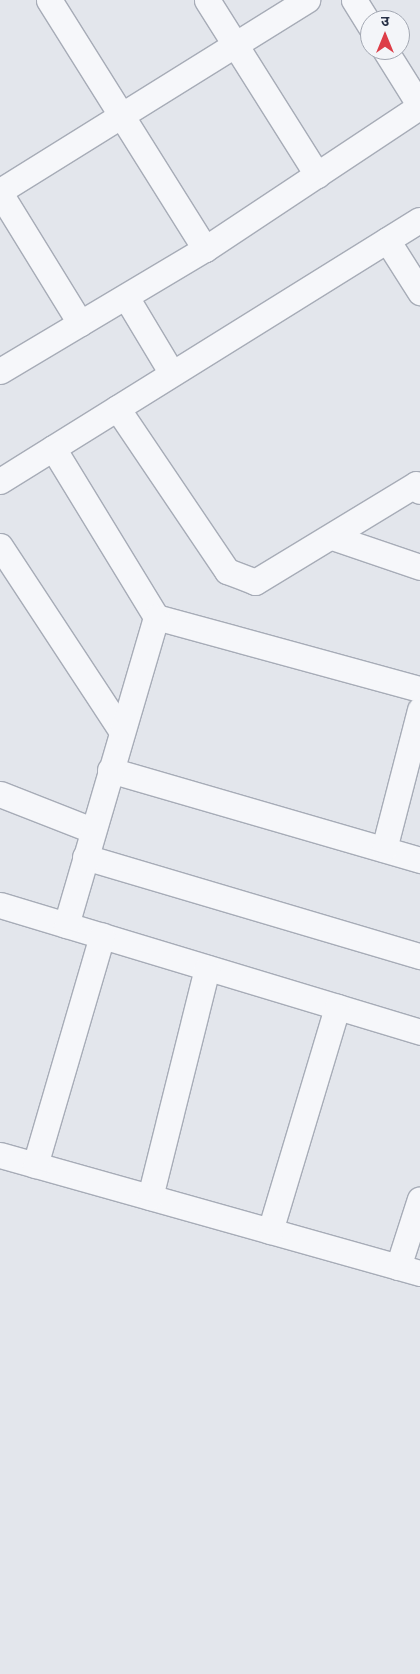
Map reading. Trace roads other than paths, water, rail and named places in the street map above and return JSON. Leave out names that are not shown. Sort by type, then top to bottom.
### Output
[{"type":"street","points":[[49,0],[205,249]]},
{"type":"street","points":[[207,0],[317,175]]},
{"type":"street","points":[[80,324],[0,192],[307,0]]},
{"type":"street","points":[[0,370],[205,249],[420,106],[391,60]]},
{"type":"street","points":[[0,481],[171,372],[420,220]]},
{"type":"street","points":[[387,240],[420,292]]},
{"type":"street","points":[[126,297],[171,372]]},
{"type":"street","points":[[117,408],[227,571],[256,582],[416,484],[420,491]]},
{"type":"street","points":[[53,448],[156,617],[420,689]]},
{"type":"street","points":[[332,537],[420,567]]},
{"type":"street","points":[[0,546],[122,732]]},
{"type":"street","points":[[66,925],[92,830],[156,617]]},
{"type":"street","points":[[384,849],[420,710]]},
{"type":"street","points":[[110,770],[420,860]]},
{"type":"street","points":[[0,794],[92,830]]},
{"type":"street","points":[[85,857],[420,956]]},
{"type":"street","points":[[0,905],[420,1032]]},
{"type":"street","points":[[35,1165],[102,936]]},
{"type":"street","points":[[150,1197],[207,968]]},
{"type":"street","points":[[270,1231],[336,1007]]},
{"type":"street","points":[[0,1155],[409,1270],[420,1199]]}]
